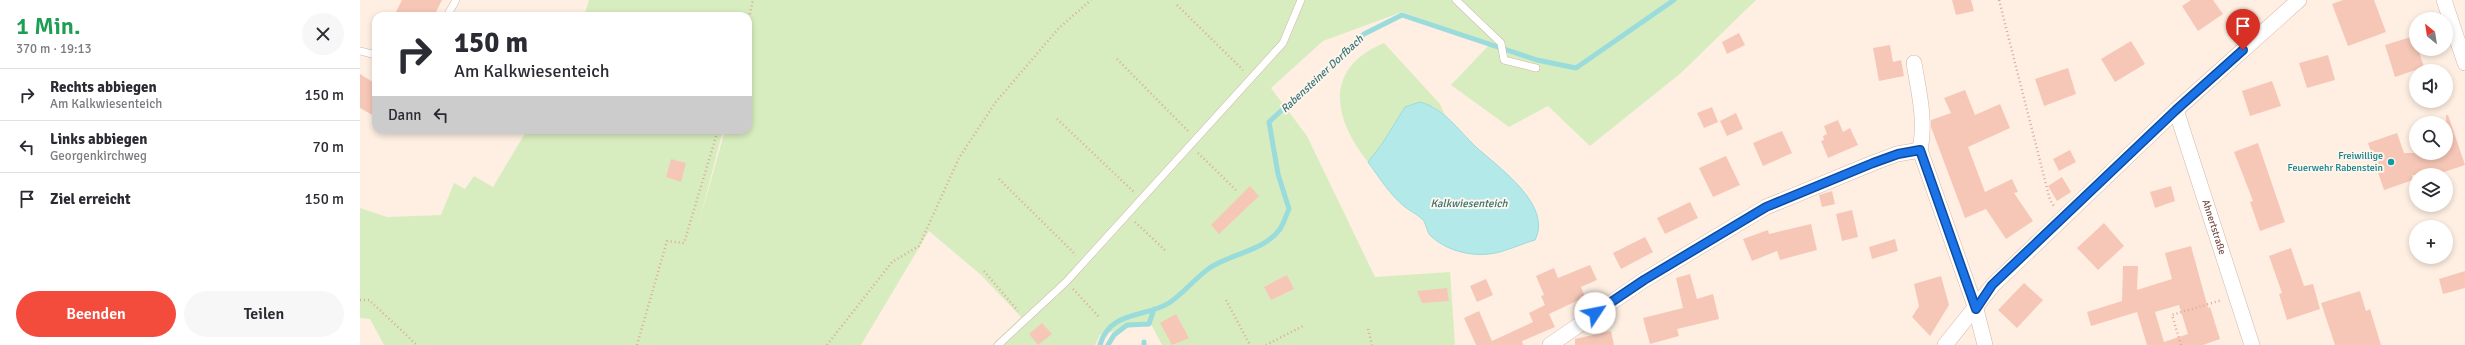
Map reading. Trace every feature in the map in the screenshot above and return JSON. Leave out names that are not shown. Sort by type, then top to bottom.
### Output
[{"type":"street","points":[[1946,345],[1976,309],[1992,285],[2176,110],[2299,0]]},
{"type":"street","points":[[2444,0],[2465,63]]},
{"type":"street","points":[[1914,63],[1924,131],[1920,150],[1976,309],[1985,345]]},
{"type":"street","name":"Ahnertstraße","points":[[2176,110],[2252,345]]},
{"type":"street","points":[[1550,345],[1644,280],[1766,207],[1873,163],[1898,154],[1920,150]]},
{"type":"lane","points":[[449,12],[456,0]]},
{"type":"lane","points":[[998,345],[1027,320],[1066,282],[1141,200],[1189,144],[1283,42],[1301,0]]},
{"type":"lane","points":[[1456,0],[1501,43],[1504,60],[1536,68]]},
{"type":"lane","points":[[360,51],[372,54]]},
{"type":"path","points":[[750,12],[753,0]]},
{"type":"path","points":[[827,345],[892,262],[919,246],[959,158],[995,103],[1059,28],[1091,0]]},
{"type":"path","points":[[1999,0],[2050,200],[2061,220]]},
{"type":"path","points":[[1177,5],[1251,77]]},
{"type":"path","points":[[1117,59],[1195,138]]},
{"type":"path","points":[[1057,119],[1141,200]]},
{"type":"path","points":[[637,345],[667,241],[684,243],[717,134]]},
{"type":"path","points":[[1189,144],[1236,190]]},
{"type":"path","points":[[999,179],[1084,262]]},
{"type":"path","points":[[1127,215],[1167,252]]},
{"type":"path","points":[[984,271],[1027,320]]},
{"type":"path","points":[[1066,282],[1100,318]]},
{"type":"path","points":[[2181,345],[2172,315],[2236,295]]},
{"type":"path","points":[[360,300],[369,300],[417,345]]},
{"type":"path","points":[[1226,300],[1250,345]]},
{"type":"path","points":[[1266,345],[1303,326]]},
{"type":"path","points":[[1368,328],[1372,345]]},
{"type":"green space","points":[[589,0],[1756,0],[1681,73],[1590,146],[1548,106],[1509,127],[1451,85],[1490,44],[1402,12],[1323,41],[1271,88],[1307,136],[1375,277],[1450,272],[1455,345],[1162,345],[1150,322],[1100,335],[1095,345],[992,345],[1021,317],[981,275],[929,231],[861,345],[384,345],[370,319],[360,318],[360,208],[387,217],[441,215],[454,183],[465,189],[474,176],[493,187],[525,134],[722,134],[699,223],[724,134],[752,134],[752,12],[585,12]]},
{"type":"green space","points":[[1384,43],[1440,104],[1445,115],[1433,106],[1396,121],[1382,144],[1368,162],[1356,146],[1347,129],[1342,112],[1340,96],[1343,80],[1351,66],[1364,54]]},
{"type":"water","name":"Kalkwiesenteich","points":[[1420,102],[1429,105],[1444,114],[1476,147],[1509,176],[1530,200],[1536,214],[1539,227],[1535,240],[1497,253],[1477,254],[1457,251],[1440,243],[1432,237],[1422,219],[1405,207],[1390,191],[1368,162],[1382,144],[1405,107]]},
{"type":"building","points":[[402,0],[442,0],[436,12],[396,12]]},
{"type":"building","points":[[1952,0],[1971,0],[1974,11],[1956,15]]},
{"type":"building","points":[[2191,0],[2213,0],[2223,14],[2198,31],[2182,6]]},
{"type":"building","points":[[2343,0],[2374,0],[2386,32],[2348,46],[2332,4]]},
{"type":"building","points":[[1739,33],[1745,45],[1727,54],[1722,42]]},
{"type":"building","points":[[2409,38],[2409,56],[2420,56],[2423,64],[2409,64],[2409,72],[2395,77],[2385,45]]},
{"type":"building","points":[[2131,41],[2145,64],[2115,82],[2101,59]]},
{"type":"building","points":[[1890,45],[1893,62],[1901,60],[1904,76],[1879,81],[1873,48]]},
{"type":"building","points":[[2328,55],[2335,80],[2307,88],[2299,63]]},
{"type":"building","points":[[2068,68],[2076,94],[2044,106],[2035,79]]},
{"type":"building","points":[[360,74],[372,82],[372,115],[360,108]]},
{"type":"building","points":[[2272,81],[2281,106],[2250,116],[2242,91]]},
{"type":"building","points":[[1965,90],[1975,115],[2000,104],[2010,128],[1968,147],[1985,192],[2012,179],[2018,192],[2014,193],[2033,221],[2006,239],[1986,209],[1965,218],[1931,127],[1931,120],[1951,113],[1944,98]]},
{"type":"building","points":[[1712,107],[1718,122],[1704,128],[1697,113]]},
{"type":"building","points":[[1736,113],[1743,129],[1727,136],[1720,121]]},
{"type":"building","points":[[1838,120],[1843,132],[1850,128],[1858,145],[1828,158],[1821,141],[1824,140],[1823,136],[1827,134],[1824,126]]},
{"type":"building","name":"Freiwillige Feuerwehr Rabenstein","points":[[2453,130],[2465,165],[2453,169],[2409,168],[2409,181],[2384,190],[2368,143],[2397,133],[2404,153],[2409,153],[2409,160],[2453,160]]},
{"type":"building","points":[[1782,131],[1792,153],[1763,166],[1753,143]]},
{"type":"building","points":[[2258,143],[2285,222],[2260,231],[2250,202],[2253,201],[2234,152]]},
{"type":"building","points":[[2070,150],[2076,162],[2059,171],[2053,159]]},
{"type":"building","points":[[1726,156],[1740,185],[1713,197],[1699,168]]},
{"type":"building","points":[[671,159],[686,163],[681,182],[666,177]]},
{"type":"building","points":[[2062,177],[2071,192],[2057,201],[2048,186]]},
{"type":"building","points":[[1250,186],[1259,196],[1219,234],[1211,225]]},
{"type":"building","points":[[2171,186],[2175,201],[2155,208],[2150,192]]},
{"type":"building","points":[[1832,191],[1835,204],[1822,207],[1819,195]]},
{"type":"building","points":[[1690,202],[1698,218],[1665,234],[1657,218]]},
{"type":"building","points":[[1852,210],[1858,237],[1842,241],[1836,214]]},
{"type":"building","points":[[2104,223],[2124,246],[2098,270],[2077,248]]},
{"type":"building","points":[[1811,224],[1817,250],[1780,260],[1777,251],[1752,261],[1743,239],[1768,230],[1769,234]]},
{"type":"building","points":[[1645,237],[1653,252],[1621,269],[1613,253]]},
{"type":"building","points":[[1895,239],[1898,251],[1872,259],[1869,247]]},
{"type":"building","points":[[2191,246],[2208,308],[2210,307],[2220,339],[2203,345],[2147,345],[2137,312],[2091,326],[2087,312],[2122,301],[2123,266],[2138,266],[2137,290],[2172,279],[2165,253]],"holes":[[[2179,305],[2188,334],[2164,342],[2155,312]]]},
{"type":"building","points":[[2291,248],[2304,286],[2313,284],[2320,309],[2287,320],[2279,294],[2282,293],[2269,256]]},
{"type":"building","points":[[1590,265],[1597,280],[1581,287],[1585,297],[1549,314],[1555,327],[1522,341],[1523,345],[1476,345],[1464,318],[1479,311],[1492,341],[1533,322],[1529,313],[1545,305],[1541,296],[1544,295],[1536,276],[1554,268],[1558,278]]},
{"type":"building","points":[[2465,271],[2465,288],[2443,294],[2439,279]]},
{"type":"building","points":[[1690,274],[1697,299],[1713,294],[1719,319],[1677,329],[1679,336],[1650,344],[1643,318],[1683,308],[1676,278]]},
{"type":"building","points":[[1287,275],[1294,289],[1271,300],[1264,287]]},
{"type":"building","points":[[1941,276],[1949,305],[1930,336],[1912,317],[1919,306],[1914,284]]},
{"type":"building","points":[[1486,279],[1493,295],[1477,302],[1470,286]]},
{"type":"building","points":[[2024,283],[2043,300],[2017,328],[1998,310]]},
{"type":"building","points":[[1447,288],[1449,301],[1422,303],[1417,291]]},
{"type":"building","points":[[2360,291],[2366,311],[2370,309],[2381,345],[2335,345],[2321,303]]},
{"type":"building","points":[[1176,314],[1189,338],[1172,345],[1160,323]]},
{"type":"building","points":[[1042,323],[1052,334],[1038,345],[1029,334]]},
{"type":"building","points":[[1611,331],[1614,345],[1575,345],[1575,339]]},
{"type":"waterway","name":"Rabensteiner Dorfbach","points":[[1100,345],[1105,334],[1120,320],[1129,316],[1160,308],[1169,303],[1211,267],[1219,262],[1257,247],[1274,236],[1280,229],[1289,209],[1278,174],[1269,122],[1364,34],[1402,15],[1537,60],[1576,68],[1674,0]]},
{"type":"waterway","points":[[1108,345],[1114,335],[1127,325],[1149,324],[1154,309]]},
{"type":"place","name":"Freiwillige Feuerwehr Rabenstein","points":[[2391,162]]},
{"type":"route","points":[[1595,313],[1644,280],[1766,207],[1818,184],[1873,163],[1898,154],[1920,150],[1976,309],[1992,285],[2176,110],[2243,50]]}]
